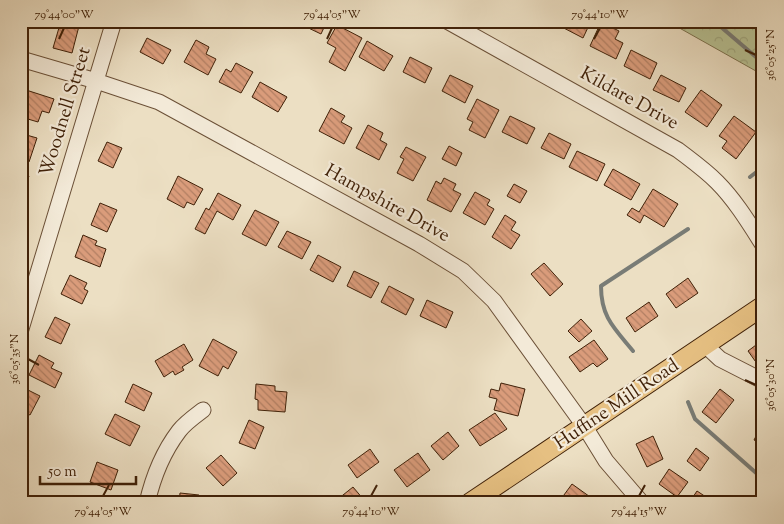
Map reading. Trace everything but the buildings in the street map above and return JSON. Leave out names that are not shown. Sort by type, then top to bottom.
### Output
[{"type":"main road","name":"Huffine Mill Road","points":[[470,503],[763,306]]},
{"type":"street","name":"Woodnell Street","points":[[21,329],[114,21]]},
{"type":"street","name":"Kildare Drive","points":[[448,21],[678,150],[718,183],[763,245]]},
{"type":"street","name":"Hampshire Drive","points":[[21,59],[159,102],[419,244],[463,271],[494,301],[585,427],[606,462],[642,503]]},
{"type":"street","points":[[705,346],[720,359],[763,381]]},
{"type":"street","points":[[147,503],[152,481],[166,449],[180,429],[203,410]]},
{"type":"green space","points":[[667,21],[747,21],[763,33],[763,75]]},
{"type":"waterway","points":[[714,21],[763,63]]},
{"type":"waterway","points":[[750,177],[763,167]]},
{"type":"waterway","points":[[633,351],[606,314],[603,306],[601,286],[688,229]]},
{"type":"waterway","points":[[688,402],[695,419],[763,479]]}]
